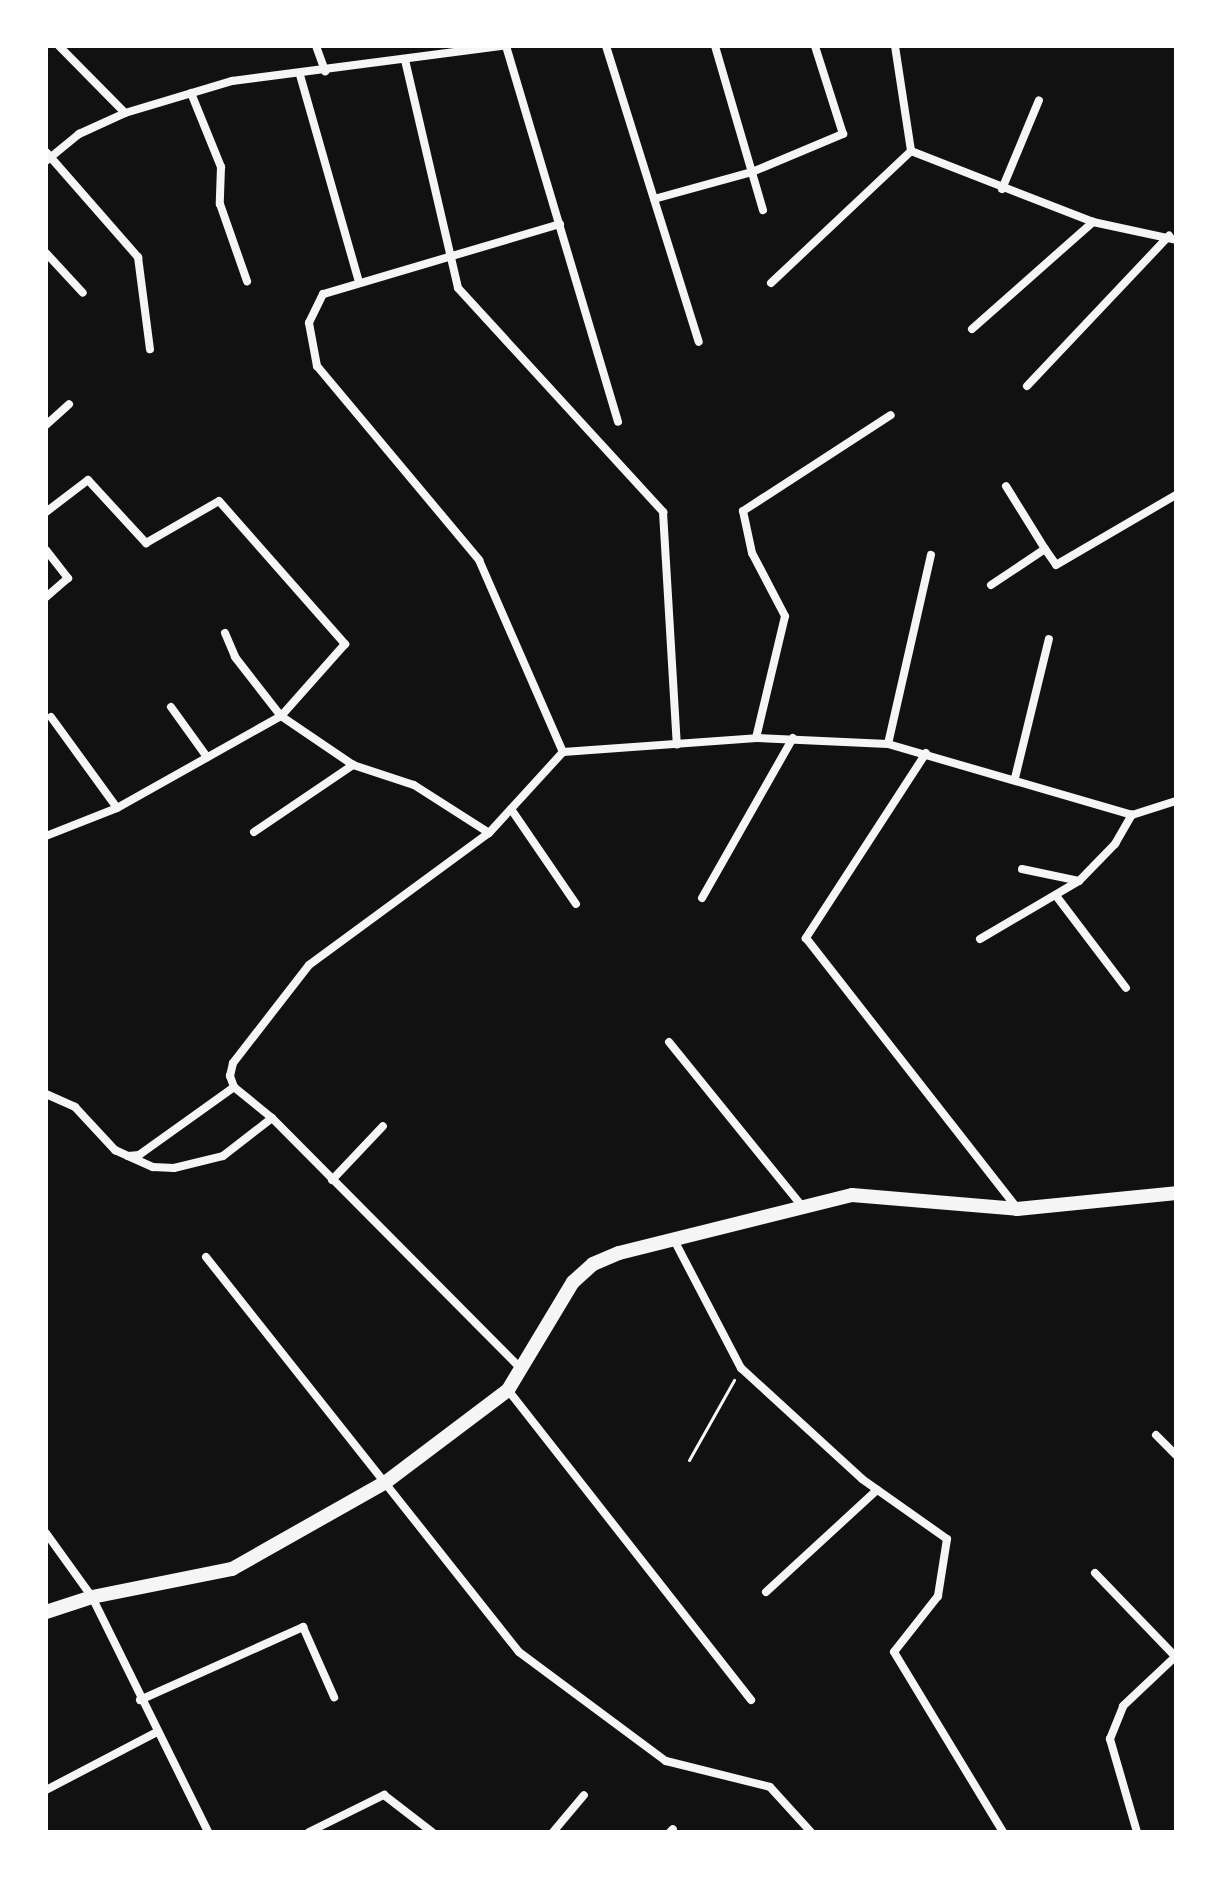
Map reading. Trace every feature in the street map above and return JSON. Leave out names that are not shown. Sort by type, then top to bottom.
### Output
[{"type":"street","points":[[59,46],[125,113]]},
{"type":"street","points":[[316,46],[325,71]]},
{"type":"street","points":[[150,349],[143,271],[138,257],[48,156],[79,134],[125,113],[232,81],[300,75],[505,46],[618,422]]},
{"type":"street","points":[[606,46],[699,342]]},
{"type":"street","points":[[715,46],[763,210]]},
{"type":"street","points":[[654,199],[752,172],[843,134],[815,46]]},
{"type":"street","points":[[895,46],[911,151]]},
{"type":"street","points":[[405,60],[458,288],[663,512],[677,745]]},
{"type":"street","points":[[300,75],[359,282]]},
{"type":"street","points":[[191,93],[221,167],[220,204],[247,281]]},
{"type":"street","points":[[1002,189],[1039,100]]},
{"type":"street","points":[[911,151],[1093,222],[1173,238]]},
{"type":"street","points":[[771,283],[911,151]]},
{"type":"street","points":[[972,329],[1093,222]]},
{"type":"street","points":[[560,224],[451,253],[323,294],[309,323],[317,366],[479,560],[563,752]]},
{"type":"street","points":[[1027,386],[1173,238]]},
{"type":"street","points":[[46,253],[83,293]]},
{"type":"street","points":[[46,425],[69,404]]},
{"type":"street","points":[[756,738],[785,616],[752,553],[743,511],[891,415]]},
{"type":"street","points":[[46,512],[88,480],[146,543],[219,501],[345,644],[281,716],[117,808],[46,836]]},
{"type":"street","points":[[1006,486],[1056,565],[1176,495]]},
{"type":"street","points":[[46,496],[54,506]]},
{"type":"street","points":[[991,585],[1045,549]]},
{"type":"street","points":[[46,550],[68,578],[46,597]]},
{"type":"street","points":[[888,744],[931,555]]},
{"type":"street","points":[[225,633],[235,657],[281,716],[353,765],[414,785],[489,833]]},
{"type":"street","points":[[1015,778],[1049,639]]},
{"type":"street","points":[[171,707],[207,757]]},
{"type":"street","points":[[51,717],[117,808]]},
{"type":"street","points":[[522,1371],[272,1118],[234,1087],[233,1063],[309,965],[489,833],[563,752],[756,738],[888,744],[1015,778],[1132,815],[1176,801]]},
{"type":"street","points":[[702,898],[793,738]]},
{"type":"street","points":[[926,753],[806,938],[1017,1209]]},
{"type":"street","points":[[254,832],[353,765]]},
{"type":"street","points":[[511,809],[576,904]]},
{"type":"street","points":[[980,939],[1057,897],[1079,881],[1115,844],[1132,815]]},
{"type":"street","points":[[1022,869],[1079,881]]},
{"type":"street","points":[[1057,897],[1126,988]]},
{"type":"street","points":[[669,1042],[804,1210]]},
{"type":"street","points":[[128,1156],[139,1155],[234,1087]]},
{"type":"street","points":[[46,1094],[75,1107],[115,1150],[153,1167],[174,1168],[223,1156],[272,1118]]},
{"type":"street","points":[[332,1180],[383,1126]]},
{"type":"street","points":[[46,1612],[92,1597],[232,1569],[386,1482],[508,1390],[573,1282],[593,1264],[673,1238],[804,1210],[852,1195],[881,1194],[1017,1209],[1176,1193]]},
{"type":"street","points":[[673,1238],[741,1368],[877,1490],[947,1539],[938,1596],[894,1652],[1003,1832]]},
{"type":"street","points":[[206,1257],[519,1652],[666,1761],[770,1787],[811,1832]]},
{"type":"street","points":[[508,1390],[751,1700]]},
{"type":"street","points":[[1156,1435],[1176,1455]]},
{"type":"street","points":[[766,1592],[877,1490]]},
{"type":"street","points":[[46,1533],[92,1597],[140,1700],[208,1832]]},
{"type":"street","points":[[1095,1573],[1176,1656],[1123,1706],[1110,1739],[1137,1832]]},
{"type":"street","points":[[140,1700],[303,1627],[334,1697]]},
{"type":"street","points":[[46,1790],[157,1732]]},
{"type":"street","points":[[309,1832],[384,1795],[432,1832]]},
{"type":"street","points":[[553,1832],[584,1795]]},
{"type":"path","points":[[689,1460],[741,1368]]}]
